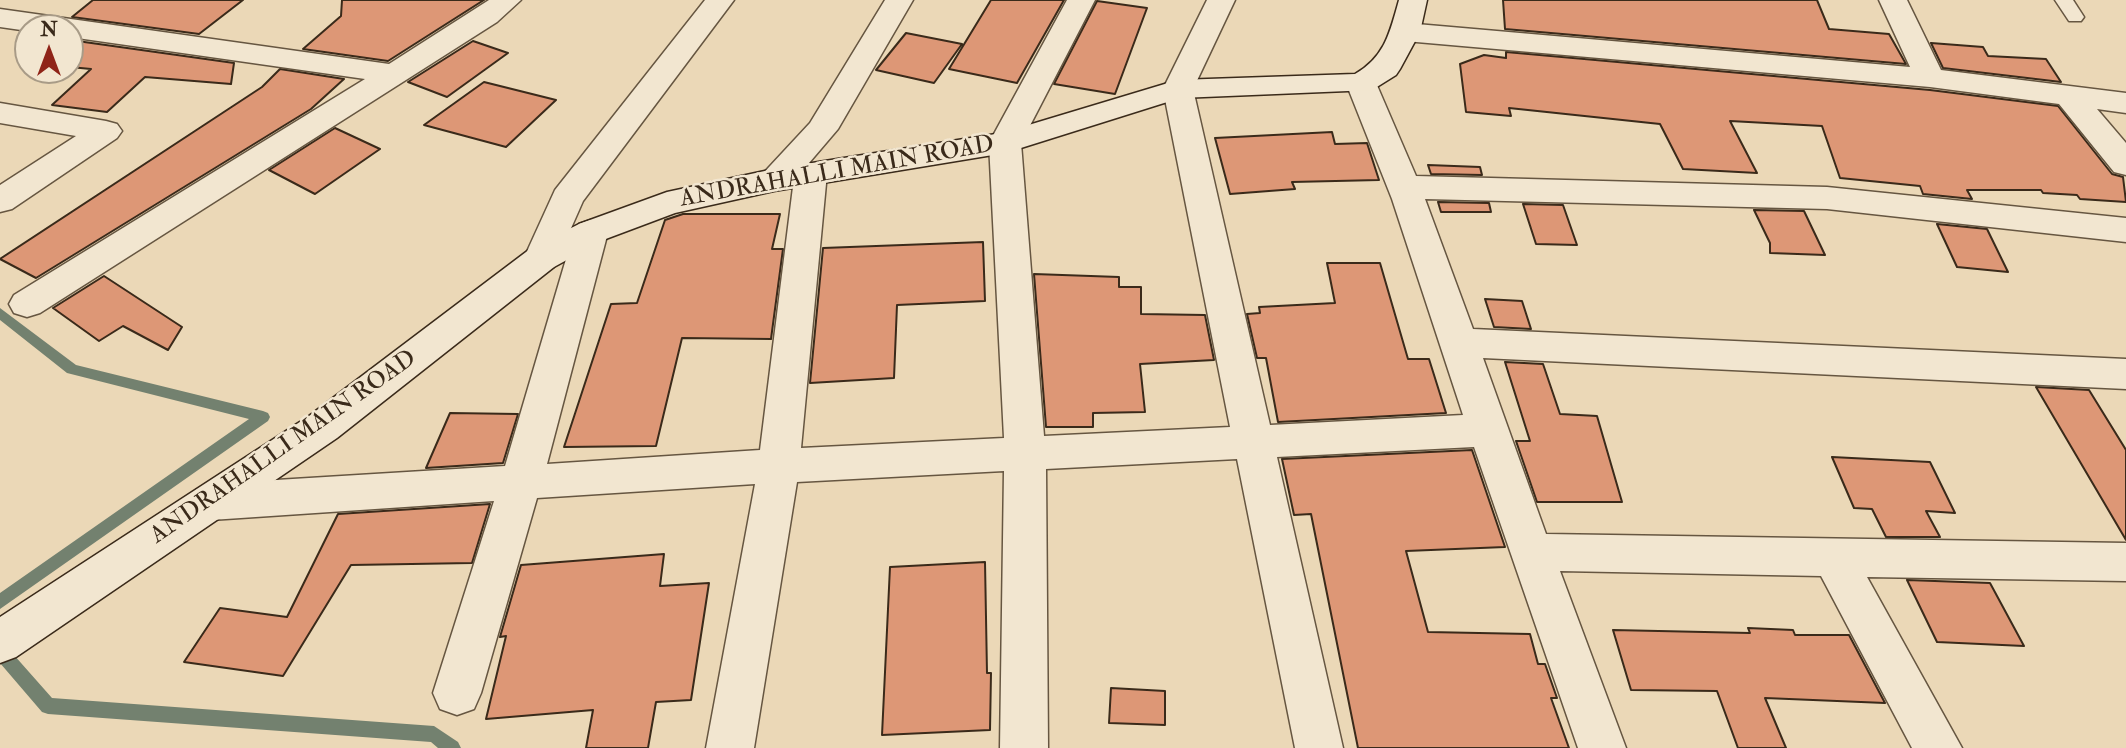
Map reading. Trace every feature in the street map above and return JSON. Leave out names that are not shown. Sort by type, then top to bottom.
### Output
[{"type":"street","points":[[27,304],[487,16],[507,0]]},
{"type":"street","points":[[542,258],[567,198],[720,0]]},
{"type":"street","points":[[774,180],[822,129],[899,0]]},
{"type":"street","points":[[1024,748],[1025,455],[1005,143],[1081,0]]},
{"type":"street","points":[[1221,0],[1178,89],[1319,748]]},
{"type":"street","points":[[1893,0],[1930,78]]},
{"type":"street","points":[[1602,748],[1488,430],[1462,343],[1405,187],[1362,83],[1385,69],[1409,16],[2126,103]]},
{"type":"street","points":[[0,18],[395,74]]},
{"type":"street","name":"ANDRAHALLI MAIN ROAD","points":[[12,634],[323,427],[542,258],[591,232],[667,203],[811,173],[1005,143],[1178,89],[1362,83]]},
{"type":"street","points":[[2069,96],[2126,164]]},
{"type":"street","points":[[0,113],[106,131],[0,201]]},
{"type":"street","points":[[730,748],[779,466],[811,173]]},
{"type":"street","points":[[1405,187],[1827,198],[2126,230]]},
{"type":"street","points":[[457,693],[521,482],[591,232]]},
{"type":"street","points":[[1462,343],[2126,374]]},
{"type":"street","points":[[211,502],[779,466],[1488,430]]},
{"type":"street","points":[[1531,552],[2126,562]]},
{"type":"street","points":[[1834,558],[1938,748]]},
{"type":"lane","points":[[2064,0],[2075,17]]},
{"type":"building","points":[[93,0],[243,0],[199,34],[84,19],[84,14],[76,14]]},
{"type":"building","points":[[342,0],[484,0],[388,61],[303,49],[341,16]]},
{"type":"building","points":[[991,0],[1064,0],[1017,83],[949,69]]},
{"type":"building","points":[[1503,0],[1817,0],[1829,29],[1889,34],[1906,64],[1505,29]]},
{"type":"building","points":[[1097,1],[1147,8],[1115,94],[1054,84]]},
{"type":"building","points":[[906,33],[962,44],[934,83],[876,70]]},
{"type":"building","points":[[473,41],[508,53],[447,97],[408,82]]},
{"type":"building","points":[[84,42],[234,63],[231,84],[145,77],[107,112],[52,105],[75,84],[84,84],[84,75],[91,69],[84,68]]},
{"type":"building","points":[[1931,43],[1983,47],[1988,56],[2046,59],[2061,82],[1943,68]]},
{"type":"building","points":[[1506,52],[1930,90],[2058,106],[2112,174],[2123,177],[2126,202],[2080,199],[2077,195],[2043,193],[2041,190],[1967,190],[1972,199],[1923,194],[1920,186],[1840,178],[1822,126],[1730,121],[1757,173],[1683,169],[1660,124],[1509,108],[1511,116],[1466,112],[1460,64],[1484,55],[1506,58]]},
{"type":"building","points":[[280,69],[344,79],[311,109],[36,278],[0,259],[262,87]]},
{"type":"building","points":[[484,82],[556,100],[506,147],[424,125]]},
{"type":"building","points":[[335,128],[380,149],[315,194],[269,170]]},
{"type":"building","points":[[1332,132],[1335,144],[1367,143],[1379,180],[1292,182],[1295,189],[1230,194],[1215,138]]},
{"type":"building","points":[[1428,165],[1480,167],[1482,175],[1431,174]]},
{"type":"building","points":[[1438,202],[1489,203],[1491,212],[1441,212]]},
{"type":"building","points":[[1523,204],[1563,205],[1577,245],[1536,244]]},
{"type":"building","points":[[1754,210],[1804,211],[1825,255],[1770,253],[1770,243]]},
{"type":"building","points":[[683,214],[780,214],[772,249],[783,249],[771,339],[682,338],[656,446],[564,447],[611,304],[637,303],[665,220]]},
{"type":"building","points":[[1937,224],[1987,229],[2008,272],[1957,267]]},
{"type":"building","points":[[983,242],[985,301],[897,305],[894,378],[810,383],[823,248]]},
{"type":"building","points":[[1327,263],[1380,263],[1408,359],[1429,359],[1446,413],[1278,422],[1266,358],[1257,358],[1247,314],[1260,313],[1259,307],[1335,303]]},
{"type":"building","points":[[1034,274],[1119,277],[1119,287],[1141,287],[1141,314],[1205,315],[1214,360],[1140,364],[1145,412],[1093,413],[1093,427],[1046,427]]},
{"type":"building","points":[[104,276],[182,327],[168,350],[123,326],[99,341],[53,308]]},
{"type":"building","points":[[1485,299],[1522,301],[1531,329],[1494,327]]},
{"type":"building","points":[[1505,362],[1543,364],[1560,414],[1597,416],[1622,502],[1537,502],[1516,441],[1530,441]]},
{"type":"building","points":[[2036,387],[2089,390],[2126,450],[2126,540]]},
{"type":"building","points":[[450,413],[518,414],[503,463],[426,468]]},
{"type":"building","points":[[1472,450],[1505,547],[1406,551],[1428,632],[1530,634],[1538,664],[1545,664],[1557,698],[1551,698],[1569,748],[1358,748],[1311,514],[1294,515],[1282,459]]},
{"type":"building","points":[[1832,457],[1930,462],[1955,513],[1926,511],[1940,537],[1886,537],[1872,509],[1854,508]]},
{"type":"building","points":[[490,504],[472,563],[351,565],[283,676],[184,662],[220,608],[287,617],[338,514]]},
{"type":"building","points":[[664,554],[660,586],[709,583],[691,700],[656,702],[648,748],[586,748],[593,710],[486,719],[506,636],[500,637],[521,565]]},
{"type":"building","points":[[985,562],[987,673],[991,673],[990,730],[882,735],[890,567]]},
{"type":"building","points":[[1907,580],[1990,583],[2024,646],[1937,642]]},
{"type":"building","points":[[1748,628],[1793,630],[1795,635],[1849,635],[1885,703],[1765,698],[1786,748],[1738,748],[1717,691],[1631,690],[1613,630],[1750,633]]},
{"type":"building","points":[[1111,688],[1165,691],[1165,725],[1109,723]]},
{"type":"waterway","points":[[0,313],[72,369],[263,417],[0,602]]},
{"type":"waterway","points":[[0,651],[48,706],[434,734],[452,748]]}]
